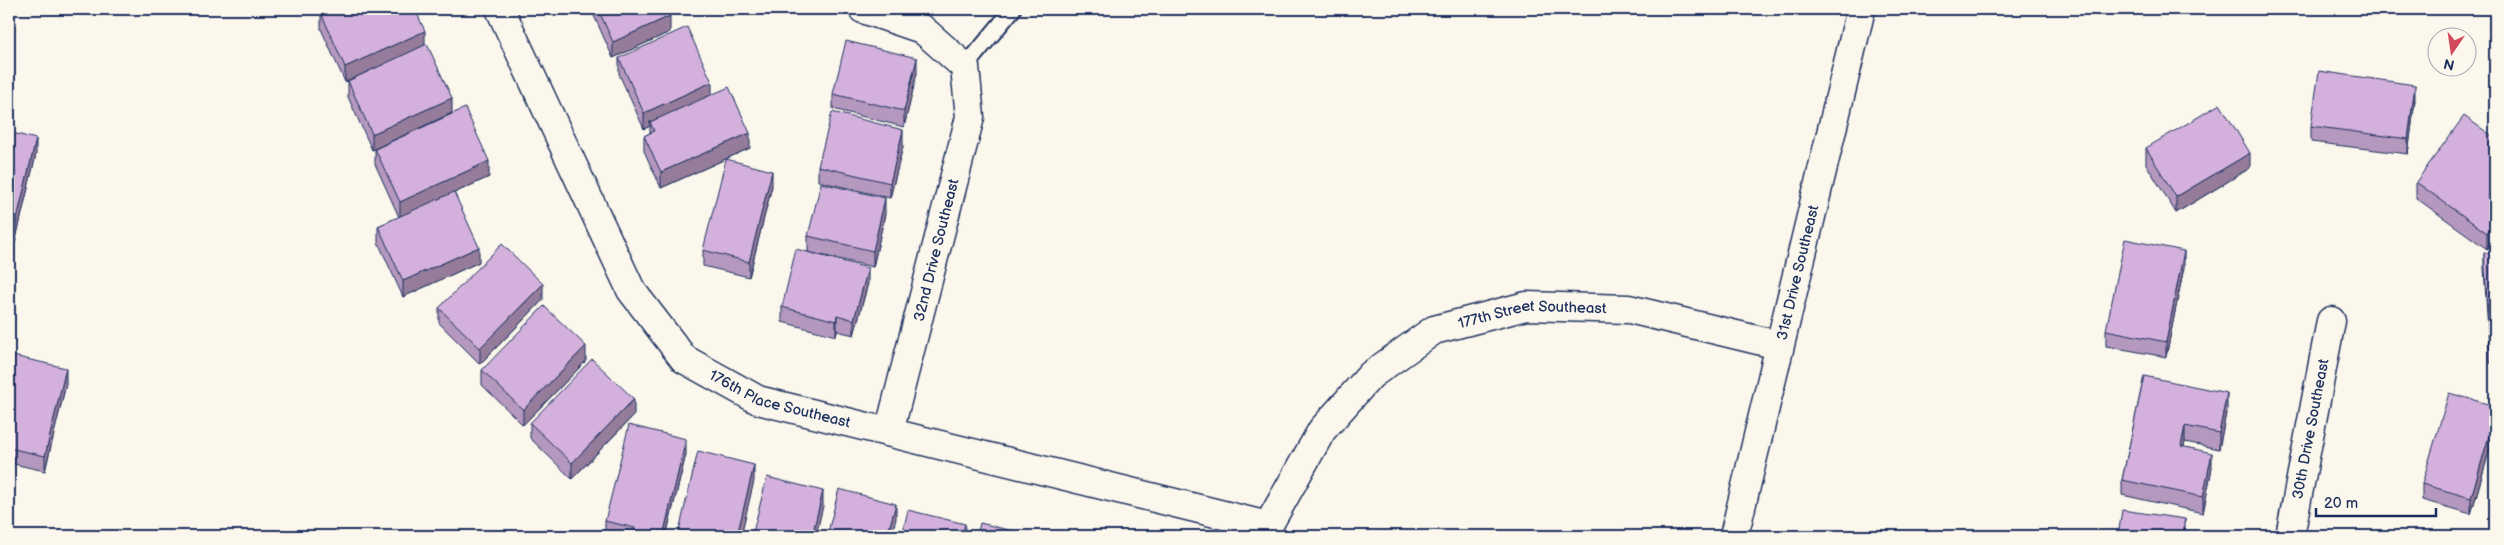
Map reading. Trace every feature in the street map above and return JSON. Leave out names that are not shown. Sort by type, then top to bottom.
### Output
[{"type":"street","name":"176th Place Southeast","points":[[500,9],[631,290],[684,359],[758,400],[889,432],[1267,531]]},
{"type":"street","points":[[863,9],[922,30],[965,67]]},
{"type":"street","name":"31st Drive Southeast","points":[[1734,536],[1778,345],[1861,9]]},
{"type":"street","name":"32nd Drive Southeast","points":[[889,432],[970,117],[965,67]]},
{"type":"street","name":"177th Street Southeast","points":[[1267,531],[1322,430],[1371,375],[1434,330],[1526,306],[1629,308],[1778,345]]},
{"type":"street","name":"30th Drive Southeast","points":[[2290,536],[2331,321]]},
{"type":"lane","points":[[965,67],[1013,9]]},
{"type":"building","points":[[331,9],[415,9],[425,31],[345,67],[321,13]]},
{"type":"building","points":[[598,9],[667,9],[670,16],[613,42]]},
{"type":"building","points":[[687,27],[712,82],[644,113],[619,58]]},
{"type":"building","points":[[846,41],[917,58],[904,111],[833,94]]},
{"type":"building","points":[[427,44],[452,98],[372,134],[348,81]]},
{"type":"building","points":[[2319,71],[2415,85],[2408,139],[2311,126]]},
{"type":"building","points":[[729,87],[750,133],[661,172],[644,136],[654,131],[650,122]]},
{"type":"building","points":[[2220,104],[2250,153],[2176,197],[2146,148]]},
{"type":"building","points":[[465,108],[489,161],[400,202],[375,149]]},
{"type":"building","points":[[832,112],[903,130],[890,183],[818,166]]},
{"type":"building","points":[[2464,116],[2495,138],[2495,222],[2487,233],[2416,182]]},
{"type":"building","points":[[9,132],[36,139],[15,227],[9,226]]},
{"type":"building","points":[[726,159],[772,171],[749,262],[703,250]]},
{"type":"building","points":[[821,183],[885,198],[873,251],[808,236]]},
{"type":"building","points":[[454,192],[479,247],[403,281],[378,226]]},
{"type":"building","points":[[2125,239],[2184,251],[2166,342],[2106,330]]},
{"type":"building","points":[[502,244],[543,284],[480,348],[439,308]]},
{"type":"building","points":[[796,249],[868,268],[854,320],[837,315],[836,321],[782,307]]},
{"type":"building","points":[[2495,252],[2495,348],[2490,348],[2484,253]]},
{"type":"building","points":[[544,306],[586,346],[523,410],[482,370]]},
{"type":"building","points":[[9,355],[66,368],[45,456],[9,448]]},
{"type":"building","points":[[592,359],[634,399],[572,463],[530,423]]},
{"type":"building","points":[[2144,376],[2227,393],[2219,433],[2185,426],[2181,446],[2212,453],[2203,497],[2122,480]]},
{"type":"building","points":[[2449,393],[2495,406],[2495,415],[2471,498],[2422,484]]},
{"type":"building","points":[[629,425],[686,439],[663,536],[650,536],[634,532],[635,528],[605,521]]},
{"type":"building","points":[[698,451],[754,465],[737,536],[678,535]]},
{"type":"building","points":[[767,477],[823,491],[812,536],[752,536]]},
{"type":"building","points":[[839,489],[896,504],[887,536],[827,536]]},
{"type":"building","points":[[908,510],[965,524],[962,536],[902,536]]},
{"type":"building","points":[[2122,510],[2185,519],[2183,536],[2118,536]]},
{"type":"building","points":[[980,523],[1033,536],[977,536]]}]
